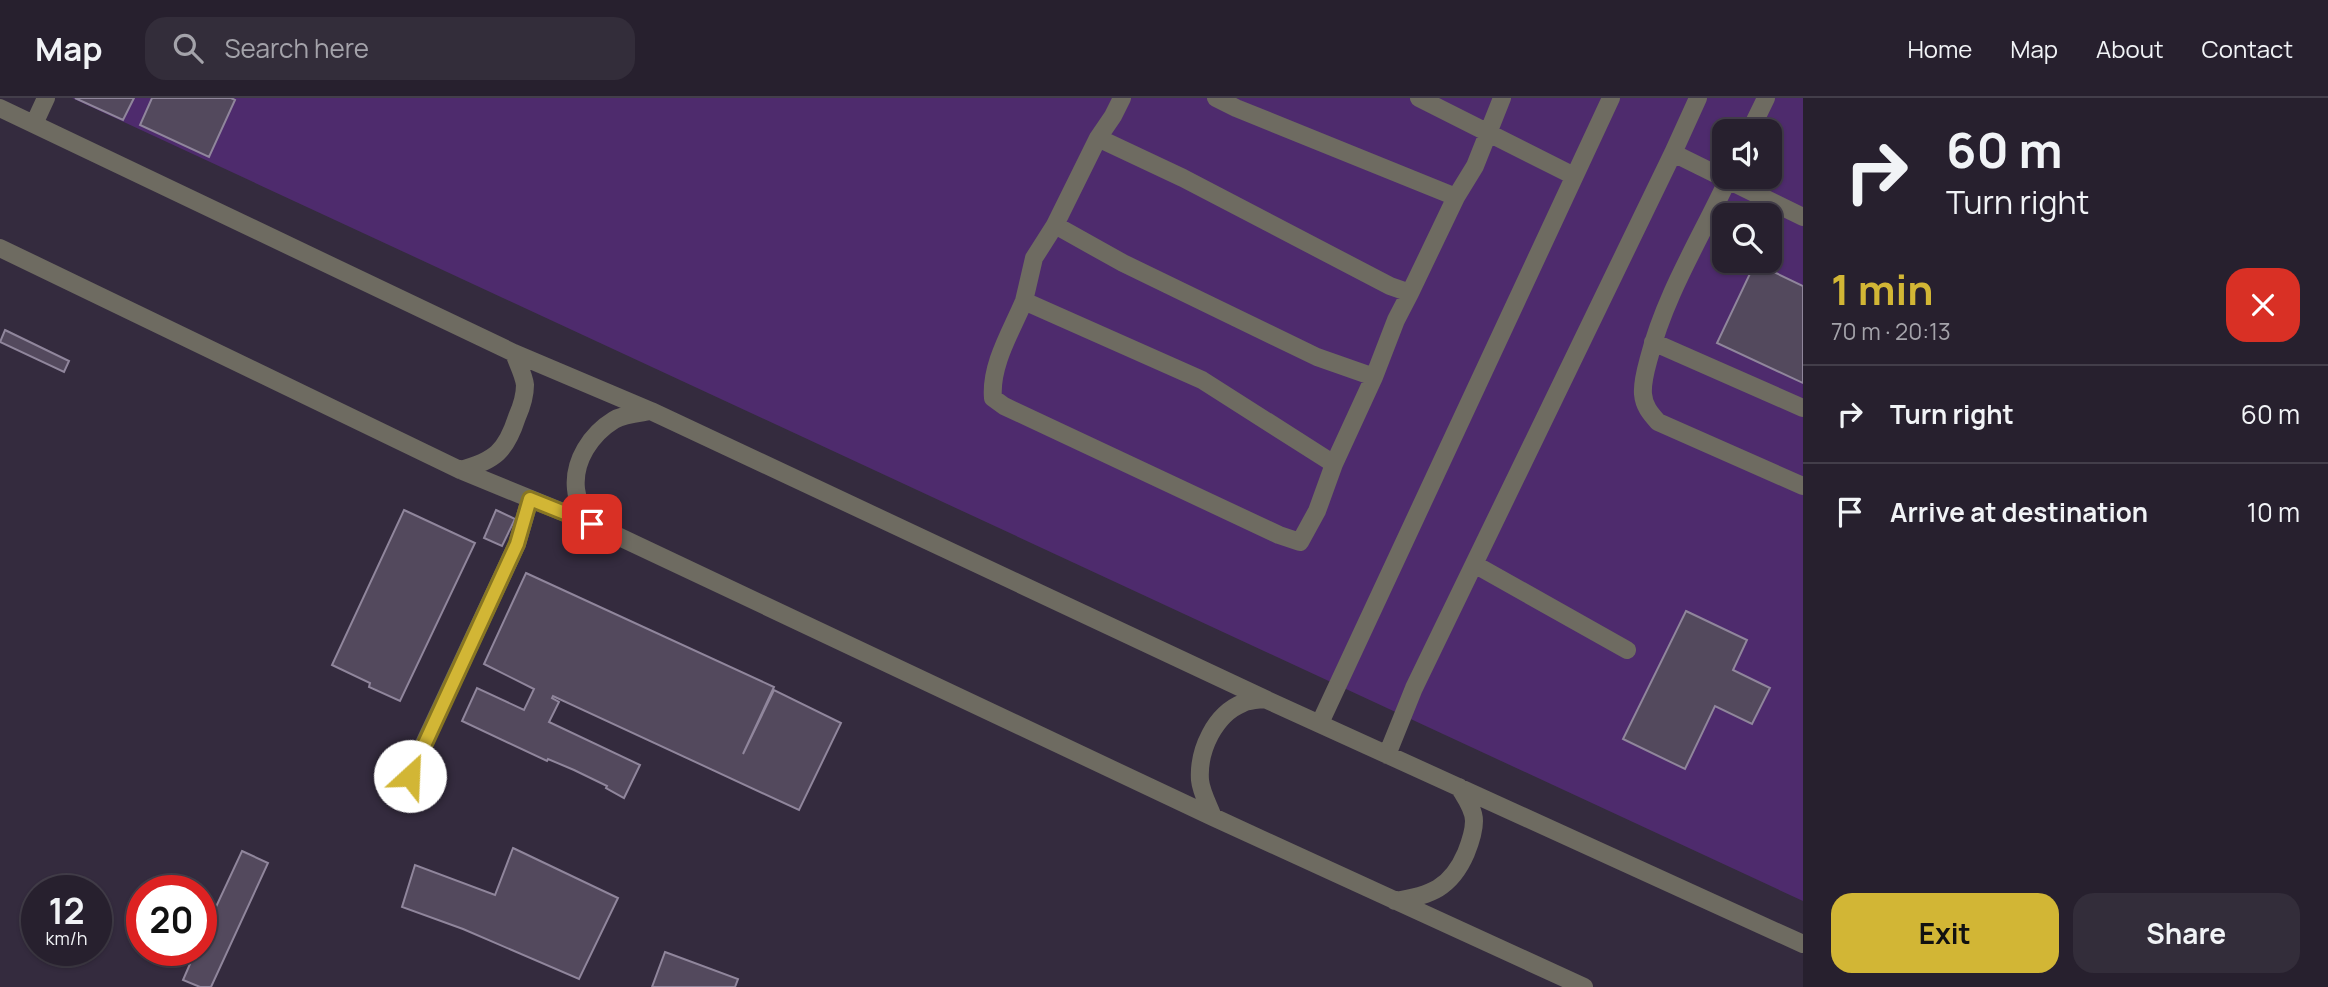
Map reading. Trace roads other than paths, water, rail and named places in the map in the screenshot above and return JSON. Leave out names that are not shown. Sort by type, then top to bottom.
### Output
[{"type":"lane","points":[[34,124],[46,98]]},
{"type":"lane","points":[[1122,98],[1098,138],[1055,225],[1034,258],[1024,301],[996,368],[992,384],[993,398],[1003,406],[1279,535],[1300,542],[1317,511],[1334,464],[1374,377],[1396,320],[1456,197],[1475,166],[1502,98]]},
{"type":"lane","points":[[1216,98],[1456,197]]},
{"type":"lane","points":[[1419,98],[1574,176]]},
{"type":"lane","points":[[1320,723],[1611,98]]},
{"type":"lane","points":[[1387,755],[1414,688],[1698,98]]},
{"type":"lane","points":[[1756,119],[1766,98]]},
{"type":"lane","points":[[0,108],[514,353],[651,411],[1265,699],[1803,944]]},
{"type":"lane","points":[[1098,138],[1183,178],[1390,286],[1410,293]]},
{"type":"lane","points":[[1673,153],[1712,171]]},
{"type":"lane","points":[[1723,189],[1675,287],[1653,342],[1643,379],[1643,396],[1647,410],[1658,422],[1803,485]]},
{"type":"lane","points":[[1748,189],[1803,217]]},
{"type":"lane","points":[[1055,225],[1123,263],[1317,357],[1374,377]]},
{"type":"lane","points":[[0,248],[460,470],[592,524],[1213,817],[1584,987]]},
{"type":"lane","points":[[1024,301],[1202,380],[1334,464]]},
{"type":"lane","points":[[1653,342],[1803,408]]},
{"type":"lane","points":[[460,470],[481,465],[497,455],[510,440],[525,384],[514,353]]},
{"type":"lane","points":[[592,524],[580,504],[576,489],[578,466],[590,440],[615,419],[651,411]]},
{"type":"lane","points":[[410,776],[517,544],[530,499]]},
{"type":"lane","points":[[1474,564],[1627,650]]},
{"type":"lane","points":[[1213,817],[1200,782],[1203,758],[1211,733],[1224,714],[1244,702],[1265,699]]},
{"type":"lane","points":[[1395,901],[1420,897],[1442,887],[1460,868],[1471,841],[1474,820],[1471,807],[1459,787]]}]
